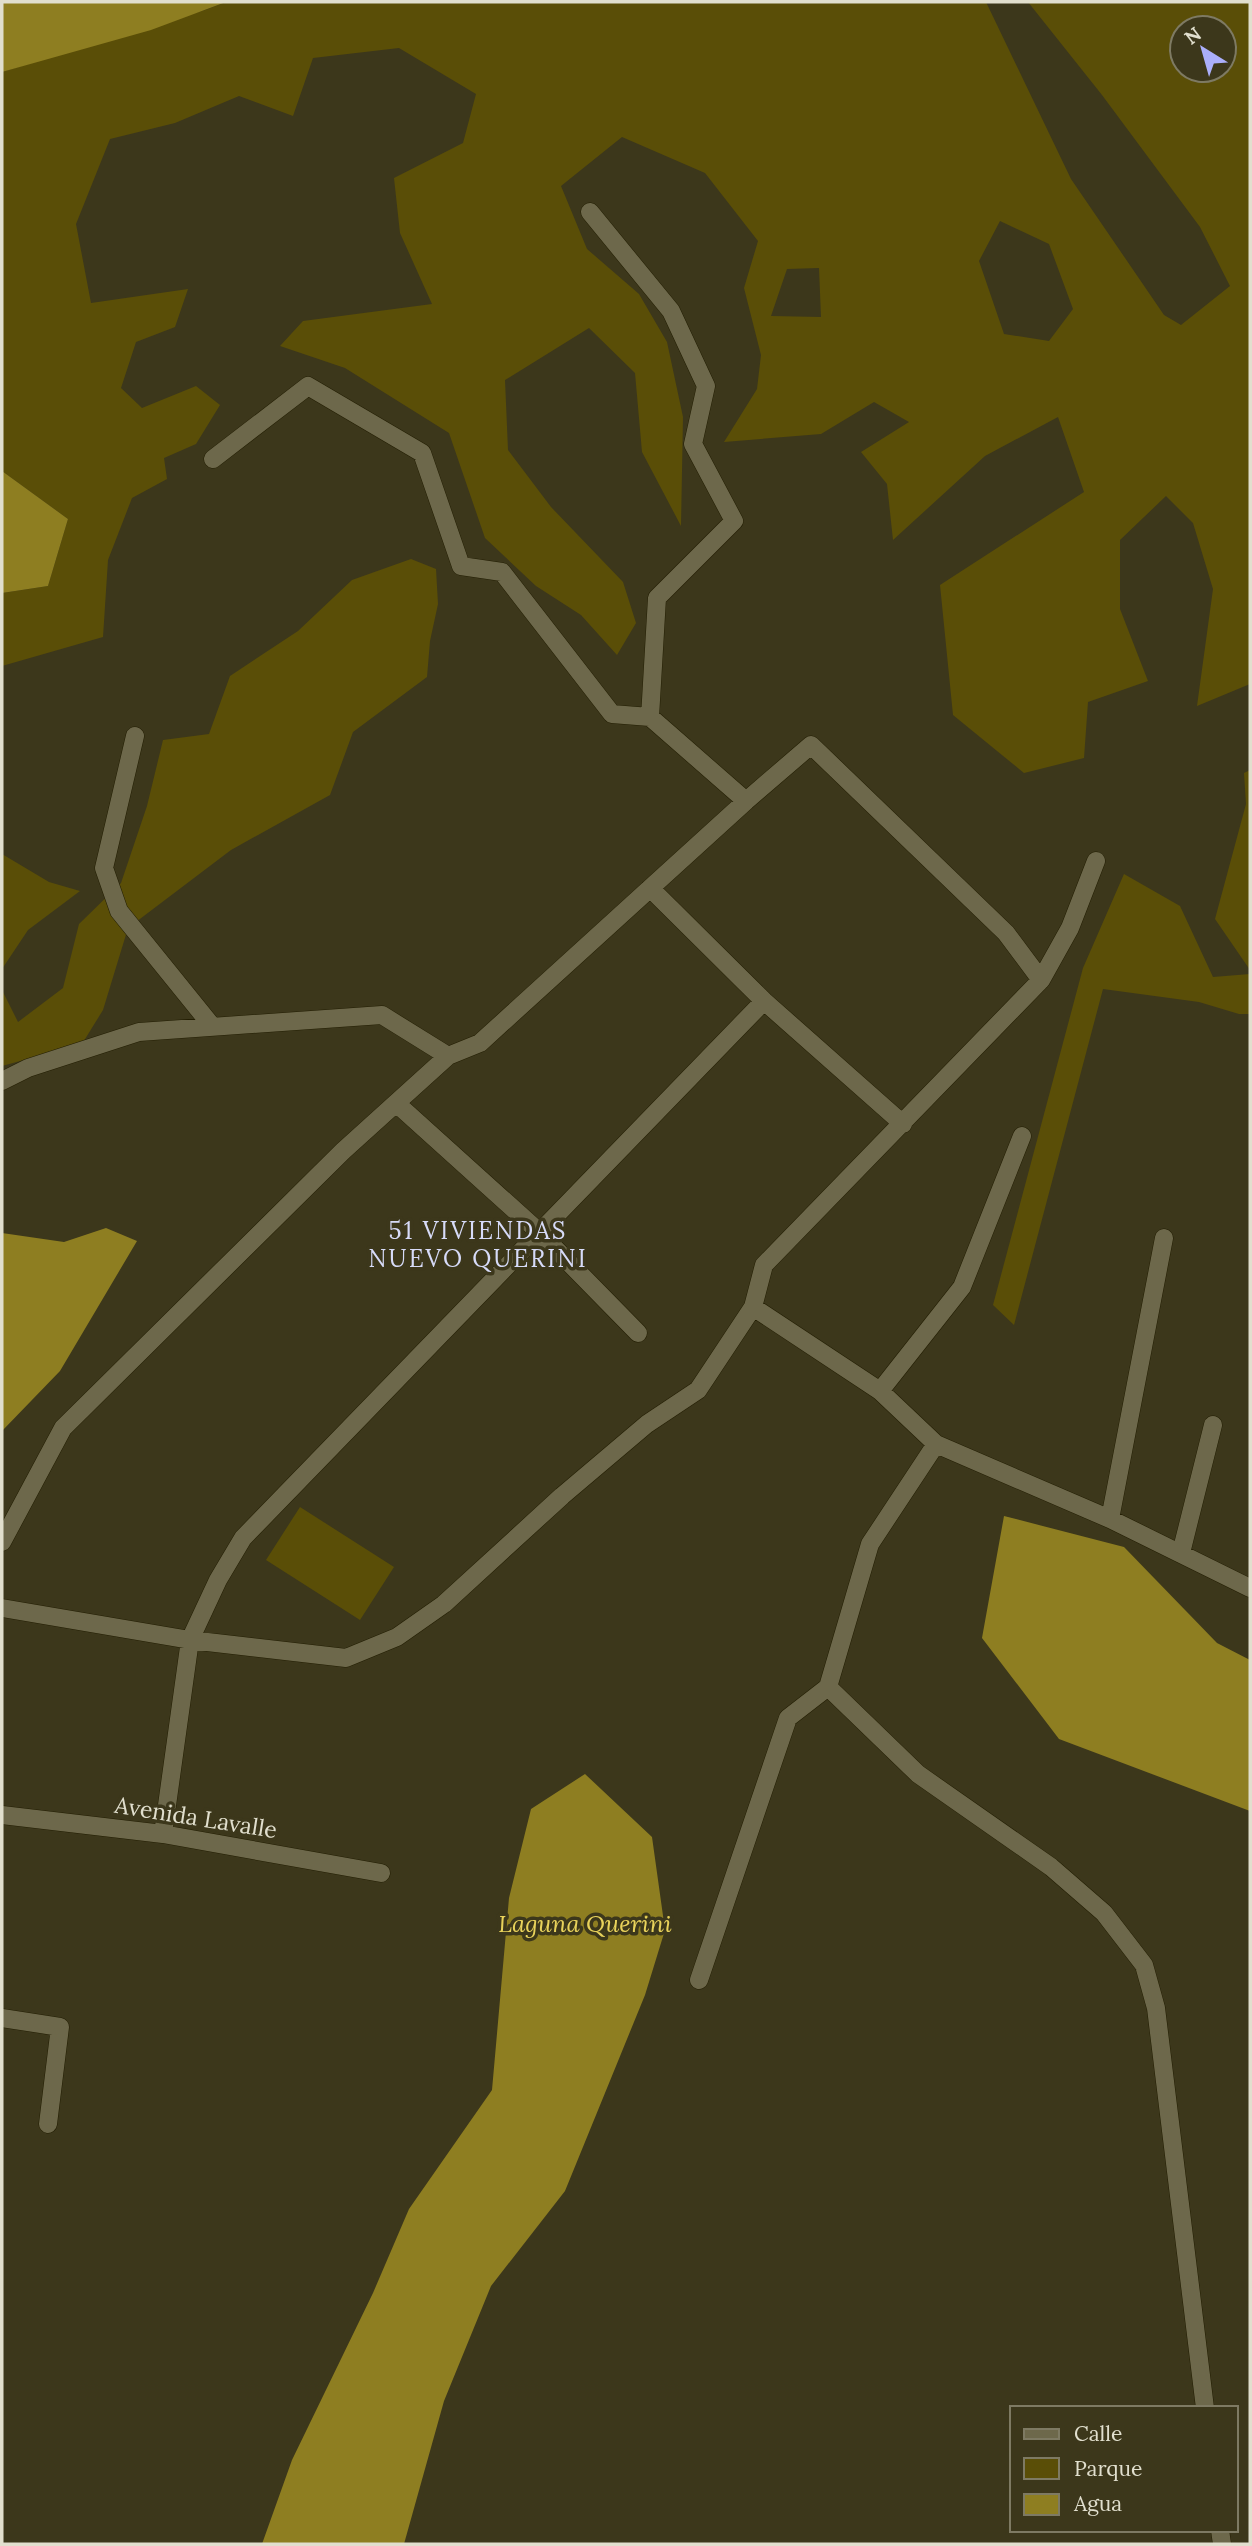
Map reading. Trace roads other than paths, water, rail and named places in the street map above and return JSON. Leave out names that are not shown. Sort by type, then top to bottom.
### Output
[{"type":"street","points":[[590,212],[671,311],[677,323],[706,386],[693,444],[734,521],[657,598],[650,717]]},
{"type":"street","points":[[213,459],[307,386],[422,453],[461,566],[502,572],[612,714],[650,717],[746,802]]},
{"type":"street","points":[[135,736],[104,868],[119,911],[212,1026]]},
{"type":"street","points":[[2,1542],[63,1428],[343,1150],[447,1056],[480,1043],[811,745],[1006,933],[1041,980]]},
{"type":"street","points":[[2,1608],[190,1640],[346,1657],[397,1637],[444,1604],[562,1496],[647,1424],[698,1390],[753,1307],[764,1265],[1041,980],[1070,928],[1096,861]]},
{"type":"street","points":[[650,888],[764,1001],[903,1124]]},
{"type":"street","points":[[163,1834],[190,1640],[218,1580],[243,1538],[764,1001]]},
{"type":"street","points":[[2,1081],[28,1068],[139,1032],[382,1015],[447,1056]]},
{"type":"street","points":[[396,1102],[538,1231],[638,1333]]},
{"type":"street","points":[[880,1391],[962,1287],[1021,1136]]},
{"type":"street","points":[[1111,1519],[1164,1238]]},
{"type":"street","points":[[753,1307],[880,1391],[936,1444],[1111,1519],[1249,1584]]},
{"type":"street","points":[[1181,1553],[1213,1425]]},
{"type":"street","points":[[699,1980],[788,1718],[828,1687],[870,1544],[936,1444]]},
{"type":"street","points":[[828,1687],[918,1774],[1051,1867],[1104,1913],[1144,1965],[1156,2008],[1205,2406]]},
{"type":"street","name":"Avenida Lavalle","points":[[2,1815],[163,1834],[381,1873]]},
{"type":"street","points":[[2,2018],[60,2027],[48,2124]]},
{"type":"water","points":[[2,2],[226,2],[151,30],[2,72]]},
{"type":"water","points":[[2,471],[68,519],[48,586],[2,593]]},
{"type":"water","points":[[106,1228],[137,1241],[60,1371],[2,1431],[2,1233],[64,1242]]},
{"type":"water","points":[[1004,1516],[1124,1547],[1217,1643],[1250,1660],[1250,1811],[1059,1739],[982,1638]]},
{"type":"water","name":"Laguna Querini","points":[[585,1774],[652,1837],[665,1930],[645,1995],[565,2191],[491,2286],[444,2401],[404,2544],[262,2544],[292,2460],[373,2293],[409,2209],[492,2090],[509,1898],[531,1809]]},
{"type":"district","name":"51 VIVIENDAS NUEVO QUERINI","points":[[478,1244]]}]
